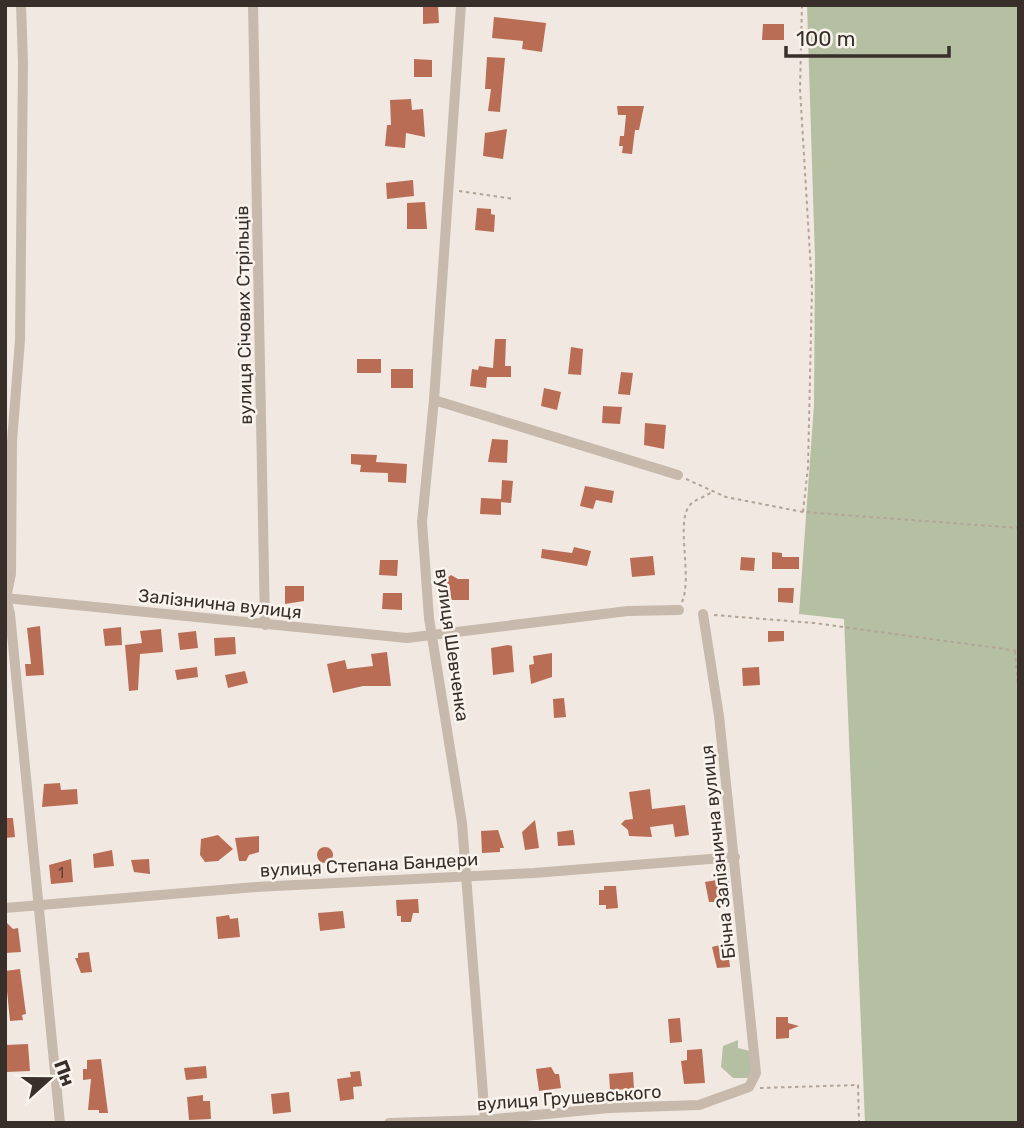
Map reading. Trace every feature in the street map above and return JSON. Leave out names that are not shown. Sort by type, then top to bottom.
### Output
[{"type":"street","points":[[21,5],[23,76],[20,340],[12,441],[11,575],[6,598],[10,614],[60,1123]]},
{"type":"street","name":"вулиця Січових Стрільців","points":[[253,5],[265,625]]},
{"type":"street","name":"вулиця Шевченка","points":[[461,5],[434,400],[422,522],[432,633],[462,823],[463,875],[485,1120]]},
{"type":"street","points":[[434,400],[678,475]]},
{"type":"street","name":"Залізнична вулиця","points":[[6,598],[407,638],[628,611],[679,610]]},
{"type":"street","name":"Бічна Залізнична вулиця","points":[[703,614],[719,716],[755,1055],[755,1073],[749,1087]]},
{"type":"street","name":"вулиця Степана Бандери","points":[[5,908],[256,887],[735,857]]},
{"type":"street","name":"вулиця Грушевського","points":[[389,1123],[485,1120],[609,1108],[699,1105],[749,1087]]},
{"type":"path","points":[[802,5],[800,89],[812,288],[808,467],[803,512]]},
{"type":"path","points":[[448,190],[514,199]]},
{"type":"path","points":[[678,475],[726,497],[803,512],[1019,528]]},
{"type":"path","points":[[679,610],[688,589],[685,514],[691,503],[713,491]]},
{"type":"path","points":[[703,614],[814,623],[1017,650],[1019,699]]},
{"type":"path","points":[[749,1087],[858,1085],[859,1123]]},
{"type":"green space","points":[[807,5],[1019,5],[1019,1123],[865,1123],[844,619],[799,614],[814,405],[815,258]]},
{"type":"green space","points":[[738,1040],[738,1048],[750,1051],[753,1062],[750,1078],[733,1078],[721,1067],[723,1046]]},
{"type":"building","points":[[423,5],[438,5],[439,23],[423,24]]},
{"type":"building","points":[[494,17],[546,23],[542,52],[522,49],[523,41],[492,38]]},
{"type":"building","points":[[763,24],[784,24],[784,40],[762,40]]},
{"type":"building","points":[[487,57],[505,58],[500,112],[488,111],[491,89],[485,89]]},
{"type":"building","points":[[414,59],[432,60],[432,77],[414,77]]},
{"type":"building","points":[[411,99],[412,110],[423,109],[425,137],[406,133],[405,148],[385,146],[387,125],[391,125],[390,100]]},
{"type":"building","points":[[617,106],[644,106],[639,130],[635,130],[632,154],[622,153],[623,146],[619,146],[620,136],[624,136],[626,115],[618,115]]},
{"type":"building","points":[[507,129],[503,159],[483,156],[485,133]]},
{"type":"building","points":[[413,180],[414,196],[387,199],[386,183]]},
{"type":"building","points":[[425,202],[427,229],[407,229],[407,203]]},
{"type":"building","points":[[477,208],[491,209],[491,214],[495,215],[494,232],[475,230]]},
{"type":"building","points":[[495,339],[506,339],[505,366],[511,366],[511,377],[487,377],[486,388],[470,386],[472,369],[478,370],[479,366],[493,368]]},
{"type":"building","points":[[571,347],[583,349],[581,375],[568,374]]},
{"type":"building","points":[[357,359],[381,359],[381,373],[357,373]]},
{"type":"building","points":[[391,369],[413,369],[413,388],[391,388]]},
{"type":"building","points":[[621,372],[633,373],[630,395],[618,394]]},
{"type":"building","points":[[544,388],[561,392],[557,410],[541,406]]},
{"type":"building","points":[[603,406],[622,407],[620,424],[602,423]]},
{"type":"building","points":[[645,423],[666,425],[664,449],[644,445]]},
{"type":"building","points":[[492,439],[508,440],[507,463],[488,462]]},
{"type":"building","points":[[351,454],[377,455],[376,462],[407,464],[406,483],[388,482],[388,473],[360,472],[361,465],[351,464]]},
{"type":"building","points":[[502,480],[513,481],[511,503],[501,502],[501,515],[480,514],[481,498],[501,499]]},
{"type":"building","points":[[585,486],[614,491],[612,503],[596,500],[593,509],[580,506]]},
{"type":"building","points":[[574,547],[591,551],[587,566],[541,558],[542,549],[572,553]]},
{"type":"building","points":[[772,552],[782,553],[782,557],[799,557],[799,569],[772,569]]},
{"type":"building","points":[[653,556],[655,575],[632,577],[630,558]]},
{"type":"building","points":[[741,557],[755,558],[754,571],[740,570]]},
{"type":"building","points":[[380,560],[398,560],[397,576],[379,575]]},
{"type":"building","points":[[451,575],[458,579],[469,579],[469,600],[450,600],[446,579]]},
{"type":"building","points":[[285,586],[304,586],[304,601],[285,604]]},
{"type":"building","points":[[778,588],[794,588],[793,603],[778,602]]},
{"type":"building","points":[[383,593],[402,593],[402,610],[382,609]]},
{"type":"building","points":[[40,626],[44,675],[26,676],[25,664],[31,664],[27,628]]},
{"type":"building","points":[[121,627],[122,645],[105,646],[103,629]]},
{"type":"building","points":[[161,629],[163,652],[140,654],[138,690],[129,691],[125,645],[142,643],[140,631]]},
{"type":"building","points":[[196,631],[198,648],[180,650],[178,633]]},
{"type":"building","points":[[768,631],[784,631],[784,641],[768,642]]},
{"type":"building","points":[[235,637],[236,654],[215,656],[214,638]]},
{"type":"building","points":[[512,646],[514,672],[493,675],[491,648]]},
{"type":"building","points":[[387,652],[391,686],[363,686],[333,693],[327,664],[345,660],[347,669],[373,666],[371,654]]},
{"type":"building","points":[[552,653],[552,677],[531,684],[529,665],[534,664],[533,656]]},
{"type":"building","points":[[197,667],[198,677],[177,680],[175,670]]},
{"type":"building","points":[[759,667],[760,685],[743,686],[742,668]]},
{"type":"building","points":[[245,671],[248,683],[228,688],[225,675]]},
{"type":"building","points":[[564,698],[566,717],[554,718],[553,699]]},
{"type":"building","points":[[60,783],[61,790],[77,789],[78,804],[42,807],[44,784]]},
{"type":"building","points":[[650,789],[652,809],[685,805],[689,835],[675,837],[673,824],[650,827],[652,837],[629,836],[628,830],[621,824],[625,820],[633,819],[629,792]]},
{"type":"building","points":[[5,818],[13,818],[15,837],[5,838]]},
{"type":"building","points":[[535,820],[539,848],[525,850],[522,832]]},
{"type":"building","points":[[498,830],[504,848],[500,848],[500,852],[482,853],[481,831]]},
{"type":"building","points":[[573,830],[575,845],[558,846],[557,832]]},
{"type":"building","points":[[218,835],[233,849],[218,861],[205,862],[200,855],[201,839]]},
{"type":"building","points":[[259,836],[259,852],[249,855],[246,861],[239,861],[235,838]]},
{"type":"building","points":[[322,847],[328,847],[333,855],[331,861],[322,863],[317,858],[317,852]]},
{"type":"building","points":[[112,850],[114,866],[94,868],[93,854]]},
{"type":"building","points":[[71,859],[73,882],[51,884],[49,865]]},
{"type":"building","points":[[149,859],[150,874],[134,872],[131,860]]},
{"type":"building","points":[[728,878],[730,897],[717,897],[717,902],[709,902],[705,882]]},
{"type":"building","points":[[604,886],[616,886],[618,908],[606,909],[606,905],[599,905],[599,890],[604,890]]},
{"type":"building","points":[[418,899],[419,913],[413,913],[411,922],[401,922],[401,916],[397,916],[396,900]]},
{"type":"building","points":[[343,911],[345,928],[320,931],[318,913]]},
{"type":"building","points":[[229,915],[230,919],[238,918],[240,937],[218,939],[216,917]]},
{"type":"building","points":[[5,921],[13,929],[18,928],[21,952],[5,953]]},
{"type":"building","points":[[727,943],[730,967],[717,968],[712,947]]},
{"type":"building","points":[[89,952],[92,972],[81,973],[75,958],[78,958],[78,953]]},
{"type":"building","points":[[20,969],[26,1014],[22,1015],[23,1020],[10,1021],[5,971]]},
{"type":"building","points":[[776,1017],[788,1017],[788,1023],[799,1026],[789,1030],[789,1038],[776,1039]]},
{"type":"building","points":[[680,1018],[682,1042],[670,1043],[668,1019]]},
{"type":"building","points":[[28,1044],[30,1071],[6,1072],[5,1045]]},
{"type":"building","points":[[702,1049],[705,1083],[684,1084],[681,1061],[687,1060],[687,1050]]},
{"type":"building","points":[[101,1059],[108,1113],[88,1110],[91,1079],[83,1080],[83,1069],[87,1069],[87,1060]]},
{"type":"building","points":[[206,1066],[207,1078],[186,1080],[184,1068]]},
{"type":"building","points":[[551,1067],[555,1074],[559,1074],[561,1088],[539,1091],[536,1069]]},
{"type":"building","points":[[360,1071],[362,1086],[353,1087],[354,1099],[340,1101],[337,1079],[351,1077],[350,1072]]},
{"type":"building","points":[[633,1072],[634,1089],[610,1090],[609,1074]]},
{"type":"building","points":[[289,1092],[291,1112],[273,1114],[271,1094]]},
{"type":"building","points":[[203,1095],[203,1101],[210,1101],[211,1119],[189,1120],[187,1097]]}]
